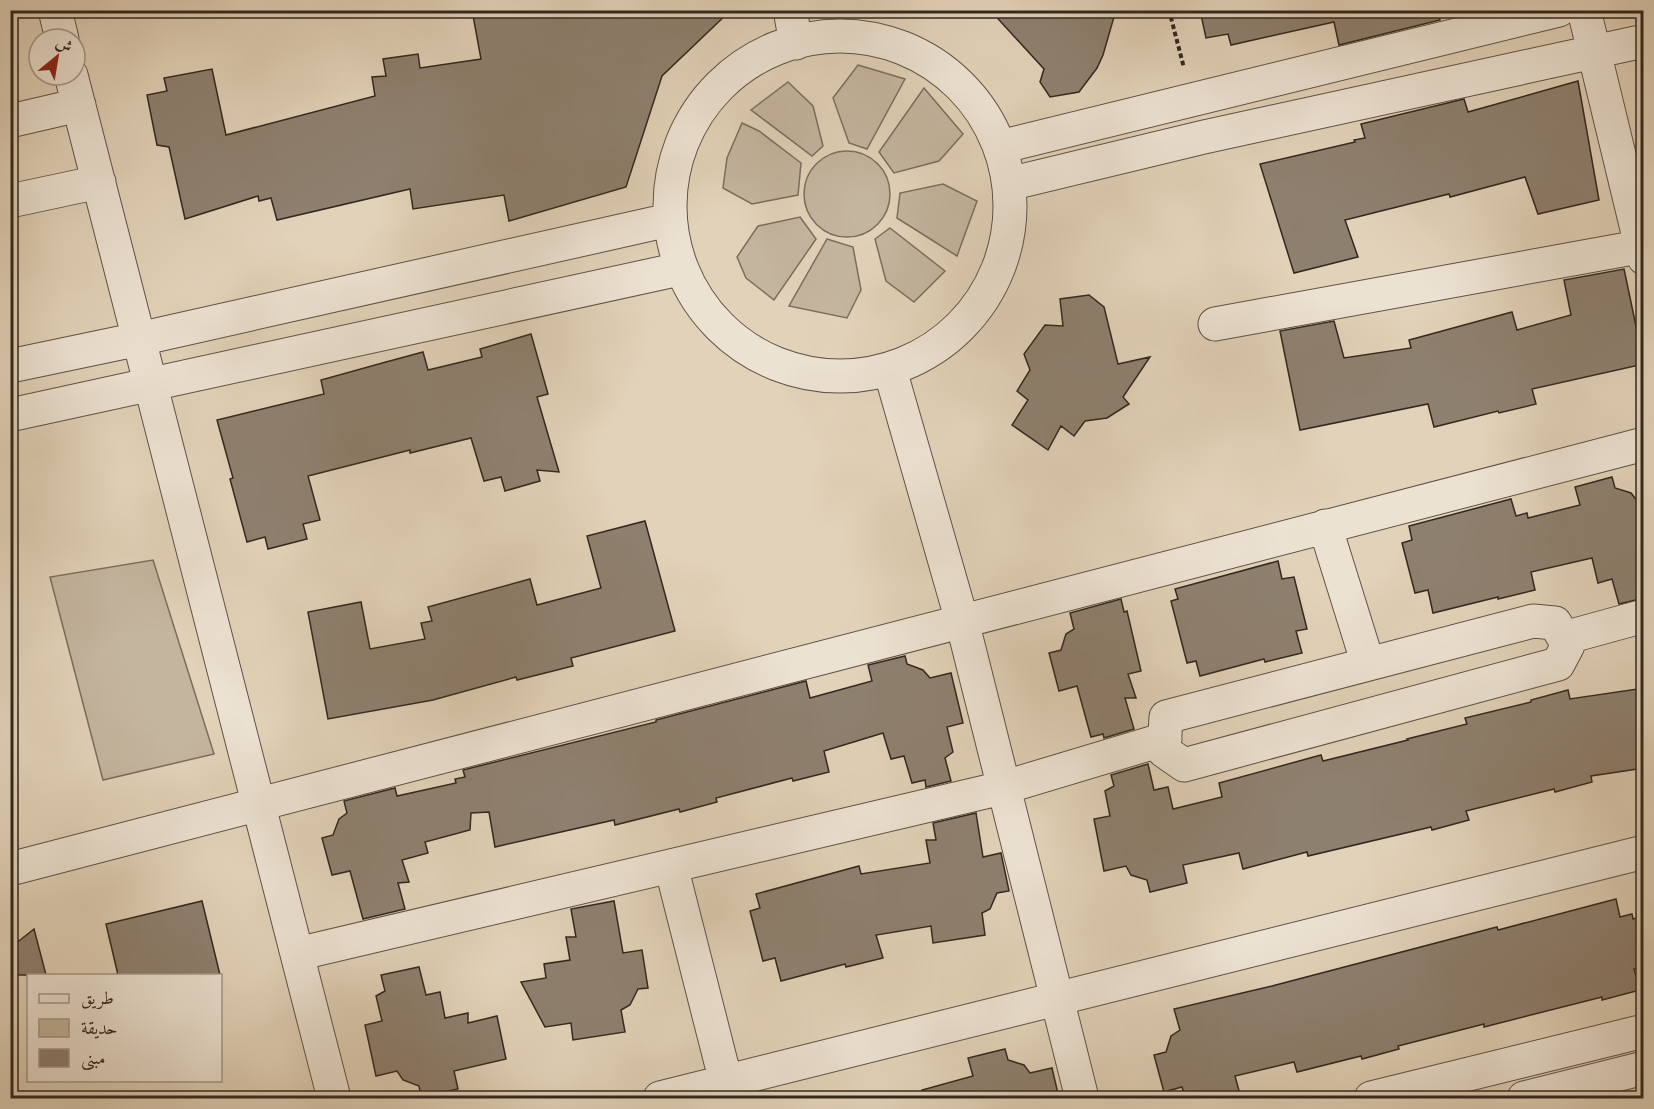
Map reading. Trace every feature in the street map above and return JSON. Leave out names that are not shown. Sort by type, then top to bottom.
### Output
[{"type":"street","points":[[55,10],[59,27]]},
{"type":"street","points":[[790,10],[796,43]]},
{"type":"street","points":[[1005,146],[1559,10]]},
{"type":"street","points":[[1215,324],[1643,250],[1584,10]]},
{"type":"street","points":[[816,37],[867,38],[915,53],[957,82],[1005,146],[1012,211],[1005,253],[989,292],[963,327],[929,353],[890,370],[840,377],[790,370],[744,348],[706,313],[681,269],[669,220],[671,178],[682,138],[703,103],[732,73],[767,51],[816,37]]},
{"type":"street","points":[[1009,184],[1204,137],[1644,41]]},
{"type":"street","points":[[10,121],[75,90],[334,1098]]},
{"type":"street","points":[[1192,100],[1204,137]]},
{"type":"street","points":[[10,201],[99,182]]},
{"type":"street","points":[[10,366],[669,220]]},
{"type":"street","points":[[10,415],[681,269]]},
{"type":"street","points":[[890,370],[962,621],[1002,788],[1082,1098]]},
{"type":"street","points":[[10,869],[1644,444]]},
{"type":"street","points":[[1325,526],[1368,664]]},
{"type":"street","points":[[1564,638],[1644,616]]},
{"type":"street","points":[[1533,621],[1555,623],[1564,638],[1568,645],[1558,664],[1184,765],[1164,751],[1166,717],[1533,621]]},
{"type":"street","points":[[297,954],[1002,788],[1165,739]]},
{"type":"street","points":[[660,1098],[729,1090],[1057,999],[1644,852]]},
{"type":"street","points":[[671,866],[729,1090]]},
{"type":"street","points":[[1371,1098],[1644,1031]]},
{"type":"street","points":[[1524,1098],[1644,1068]]},
{"type":"path","points":[[1169,10],[1192,100]]},
{"type":"green space","points":[[858,65],[905,79],[867,149],[849,143],[833,98]]},
{"type":"green space","points":[[788,82],[813,106],[823,146],[812,156],[751,110]]},
{"type":"green space","points":[[924,88],[963,134],[939,161],[894,173],[879,152]]},
{"type":"green space","points":[[742,123],[759,131],[801,163],[798,195],[752,204],[723,188],[727,158]]},
{"type":"green space","points":[[839,151],[855,151],[878,163],[887,177],[890,194],[887,211],[878,225],[855,237],[839,237],[823,230],[811,218],[804,202],[804,186],[811,170],[823,158]]},
{"type":"green space","points":[[943,184],[977,201],[957,256],[897,218],[900,193]]},
{"type":"green space","points":[[800,217],[816,239],[774,300],[746,278],[737,257],[758,226]]},
{"type":"green space","points":[[890,228],[945,271],[914,302],[886,281],[875,239]]},
{"type":"green space","points":[[827,239],[853,247],[861,290],[847,318],[789,306]]},
{"type":"green space","points":[[153,560],[214,754],[103,780],[50,577]]},
{"type":"building","points":[[472,10],[731,10],[662,76],[626,187],[509,221],[504,195],[413,209],[410,189],[277,220],[271,198],[259,201],[258,196],[185,219],[169,147],[157,145],[147,95],[167,91],[164,78],[212,69],[226,135],[375,96],[372,77],[386,76],[383,59],[418,54],[420,68],[481,59]]},
{"type":"building","points":[[990,10],[1116,10],[1103,55],[1097,68],[1079,92],[1050,97],[1040,82],[1044,69]]},
{"type":"building","points":[[1200,10],[1438,10],[1440,20],[1339,45],[1334,22],[1231,45],[1228,34],[1206,38]]},
{"type":"building","points":[[1578,81],[1599,200],[1538,214],[1525,177],[1450,197],[1449,194],[1345,220],[1358,257],[1294,273],[1260,164],[1355,142],[1354,140],[1365,138],[1361,124],[1464,99],[1468,112]]},
{"type":"building","points":[[1624,269],[1644,364],[1532,389],[1536,404],[1434,427],[1428,404],[1300,430],[1280,331],[1334,321],[1344,358],[1411,348],[1409,340],[1512,312],[1517,330],[1571,315],[1564,280]]},
{"type":"building","points":[[1089,295],[1104,307],[1118,364],[1150,357],[1123,397],[1129,404],[1107,418],[1085,421],[1074,436],[1061,426],[1048,450],[1012,425],[1028,400],[1017,391],[1030,370],[1024,354],[1045,325],[1063,326],[1060,299]]},
{"type":"building","points":[[531,334],[548,394],[537,397],[559,472],[537,470],[540,481],[505,491],[501,477],[484,481],[471,438],[410,453],[410,450],[308,476],[320,520],[303,524],[307,539],[268,549],[265,537],[247,542],[217,420],[324,394],[321,380],[386,362],[423,352],[428,370],[482,357],[480,349]]},
{"type":"building","points":[[1612,477],[1615,488],[1631,493],[1644,510],[1644,598],[1619,604],[1612,579],[1598,583],[1592,558],[1531,572],[1535,590],[1433,613],[1428,590],[1415,593],[1402,543],[1412,540],[1409,526],[1511,499],[1516,516],[1527,513],[1528,518],[1580,505],[1575,487]]},
{"type":"building","points":[[645,521],[675,631],[571,658],[573,666],[517,680],[516,677],[433,700],[328,719],[308,612],[361,602],[370,649],[425,639],[421,623],[432,621],[428,607],[530,579],[537,605],[601,588],[587,536]]},
{"type":"building","points":[[1278,561],[1282,579],[1294,577],[1307,629],[1296,631],[1302,653],[1265,662],[1264,659],[1200,676],[1196,661],[1187,663],[1171,601],[1178,599],[1175,589]]},
{"type":"building","points":[[1121,599],[1124,612],[1127,611],[1141,671],[1128,674],[1136,698],[1125,698],[1134,729],[1104,738],[1103,734],[1091,737],[1077,686],[1059,691],[1049,653],[1061,650],[1066,634],[1074,629],[1070,613]]},
{"type":"building","points":[[905,656],[907,664],[923,670],[930,678],[951,673],[963,723],[947,727],[953,752],[945,758],[951,781],[926,787],[925,780],[912,783],[904,756],[891,759],[883,733],[824,751],[829,772],[793,781],[792,778],[716,798],[717,802],[680,812],[679,809],[615,825],[614,820],[495,847],[489,812],[471,813],[470,830],[425,842],[428,853],[402,860],[409,882],[398,883],[405,909],[363,919],[350,871],[332,875],[322,838],[333,835],[339,819],[347,813],[344,801],[395,788],[397,796],[456,783],[455,779],[465,777],[463,770],[656,722],[656,720],[806,681],[810,698],[872,681],[868,665]]},
{"type":"building","points":[[1644,688],[1644,768],[1591,776],[1592,782],[1466,811],[1469,820],[1432,830],[1431,827],[1308,856],[1307,852],[1243,869],[1239,853],[1183,865],[1187,883],[1150,892],[1147,880],[1131,875],[1126,866],[1104,871],[1094,819],[1110,816],[1105,791],[1114,786],[1111,775],[1148,764],[1154,790],[1168,787],[1173,809],[1222,797],[1219,783],[1321,755],[1323,761],[1408,740],[1467,724],[1465,718],[1531,702],[1531,700],[1568,690],[1570,699]]},
{"type":"building","points":[[976,813],[983,857],[1001,853],[1009,891],[997,893],[990,909],[982,913],[985,935],[933,943],[931,926],[876,935],[883,958],[846,967],[845,964],[781,981],[775,958],[763,961],[750,911],[760,908],[756,894],[859,866],[861,874],[930,863],[926,840],[936,840],[933,823]]},
{"type":"building","points":[[1616,899],[1620,917],[1632,914],[1633,919],[1644,916],[1644,966],[1634,969],[1640,990],[1602,1000],[1602,997],[1484,1027],[1484,1024],[1398,1046],[1399,1049],[1362,1059],[1361,1056],[1297,1072],[1294,1062],[1235,1076],[1241,1098],[1185,1098],[1182,1087],[1164,1092],[1154,1055],[1166,1052],[1171,1036],[1180,1030],[1174,1009]]},
{"type":"building","points":[[202,901],[220,974],[118,974],[106,924]]},
{"type":"building","points":[[614,901],[623,953],[642,950],[648,988],[638,989],[630,1005],[621,1010],[625,1032],[573,1040],[571,1023],[545,1027],[521,982],[546,978],[544,964],[570,960],[566,937],[576,937],[571,909]]},
{"type":"building","points":[[34,929],[46,974],[10,975],[10,948]]},
{"type":"building","points":[[419,967],[426,995],[440,992],[445,1018],[468,1013],[468,1023],[497,1016],[506,1059],[454,1071],[458,1089],[421,1097],[419,1086],[403,1080],[397,1071],[376,1076],[365,1025],[382,1021],[376,996],[385,991],[381,975]]},
{"type":"building","points":[[1005,1049],[1008,1060],[1024,1065],[1030,1073],[1052,1068],[1059,1098],[923,1098],[922,1090],[973,1076],[968,1058]]}]
